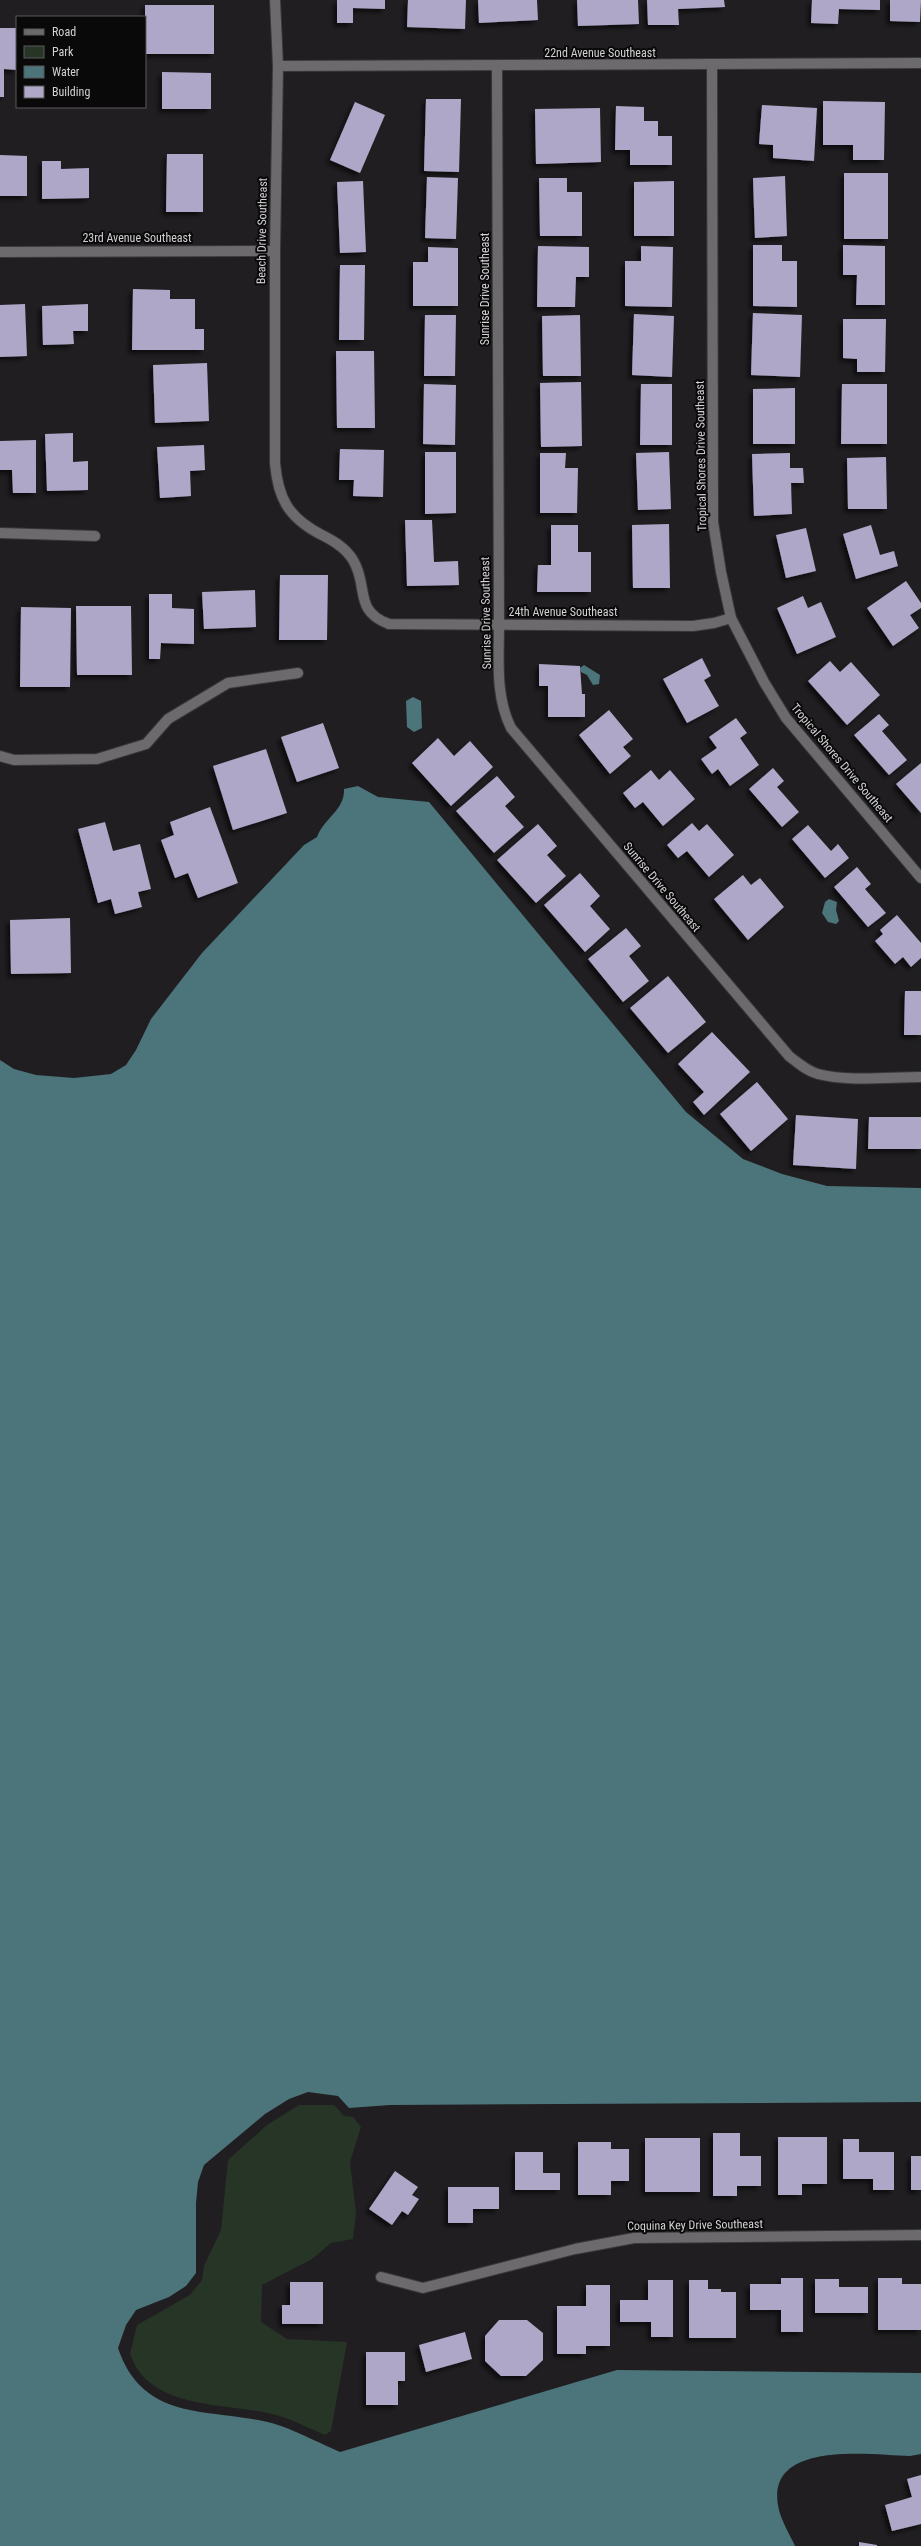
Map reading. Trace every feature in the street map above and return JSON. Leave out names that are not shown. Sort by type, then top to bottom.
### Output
[{"type":"street","name":"Beach Drive Southeast","points":[[275,0],[278,66],[275,251],[275,463]]},
{"type":"street","name":"22nd Avenue Southeast","points":[[278,66],[921,63]]},
{"type":"street","name":"Tropical Shores Drive Southeast","points":[[712,65],[713,522],[721,572],[731,618],[764,682],[786,718],[921,878]]},
{"type":"street","name":"Sunrise Drive Southeast","points":[[497,66],[498,624],[500,698],[504,713],[511,728],[789,1056],[802,1067],[817,1074],[851,1077],[921,1077]]},
{"type":"street","name":"23rd Avenue Southeast","points":[[0,252],[275,251]]},
{"type":"street","name":"24th Avenue Southeast","points":[[275,463],[277,487],[287,507],[300,522],[343,548],[353,560],[368,612],[377,620],[389,624],[694,626],[714,623],[731,618]]},
{"type":"street","points":[[0,533],[95,536]]},
{"type":"street","points":[[0,756],[14,760],[97,759],[146,744],[168,719],[228,683],[298,673]]},
{"type":"street","name":"Coquina Key Drive Southeast","points":[[381,2277],[423,2288],[575,2250],[634,2238],[921,2235]]},
{"type":"green space","points":[[299,2105],[334,2105],[344,2116],[353,2117],[361,2127],[350,2162],[356,2213],[353,2239],[331,2243],[312,2259],[262,2285],[261,2322],[287,2339],[347,2342],[331,2431],[325,2435],[283,2417],[263,2412],[196,2402],[175,2396],[156,2387],[141,2373],[130,2354],[137,2325],[190,2295],[202,2280],[204,2266],[221,2230],[228,2160],[267,2125]]},
{"type":"water","points":[[584,665],[600,675],[599,684],[593,685],[587,675],[581,672],[580,668]]},
{"type":"water","points":[[413,697],[421,701],[422,728],[414,732],[407,727],[406,701]]},
{"type":"water","points":[[358,786],[378,797],[429,802],[686,1112],[743,1159],[782,1174],[827,1186],[921,1188],[921,2102],[390,2105],[349,2108],[338,2096],[308,2092],[289,2099],[265,2114],[204,2165],[198,2182],[196,2203],[196,2273],[186,2286],[169,2297],[136,2310],[126,2325],[118,2348],[130,2373],[146,2391],[165,2402],[186,2409],[257,2420],[281,2426],[340,2452],[617,2370],[921,2373],[921,2454],[910,2456],[846,2454],[823,2456],[802,2461],[787,2471],[778,2487],[779,2510],[795,2546],[0,2546],[0,1060],[14,1069],[36,1075],[74,1078],[111,1074],[126,1065],[136,1050],[151,1019],[202,953],[304,845],[317,837],[324,824],[341,803],[344,789]]},
{"type":"water","points":[[829,899],[837,902],[836,910],[839,921],[836,924],[828,922],[822,913],[825,902]]},
{"type":"building","points":[[337,0],[385,0],[385,9],[353,8],[353,23],[337,23]]},
{"type":"building","points":[[408,0],[466,0],[465,29],[407,27]]},
{"type":"building","points":[[478,0],[537,0],[538,20],[479,23]]},
{"type":"building","points":[[577,0],[638,0],[639,24],[578,26]]},
{"type":"building","points":[[647,0],[724,0],[725,7],[678,9],[679,25],[648,25]]},
{"type":"building","points":[[812,0],[880,0],[880,10],[839,9],[838,24],[811,23]]},
{"type":"building","points":[[890,0],[921,0],[920,22],[890,21]]},
{"type":"building","points":[[145,5],[214,5],[214,54],[146,54]]},
{"type":"building","points":[[0,28],[16,28],[16,70],[4,69],[4,97],[0,97]]},
{"type":"building","points":[[162,72],[211,73],[211,109],[162,109]]},
{"type":"building","points":[[426,99],[461,99],[459,172],[424,171]]},
{"type":"building","points":[[823,101],[885,102],[884,160],[853,160],[853,145],[823,145]]},
{"type":"building","points":[[355,102],[385,115],[360,173],[330,160]]},
{"type":"building","points":[[762,105],[817,108],[814,161],[773,158],[773,145],[759,144]]},
{"type":"building","points":[[616,106],[644,107],[644,121],[658,121],[658,136],[672,136],[672,165],[630,165],[630,150],[615,150]]},
{"type":"building","points":[[600,108],[601,162],[536,164],[535,109]]},
{"type":"building","points":[[167,154],[203,154],[203,212],[166,212]]},
{"type":"building","points":[[0,155],[27,156],[27,196],[0,196]]},
{"type":"building","points":[[42,161],[61,161],[61,169],[89,168],[89,198],[42,199]]},
{"type":"building","points":[[844,173],[888,173],[888,239],[844,239]]},
{"type":"building","points":[[785,176],[787,236],[755,238],[753,178]]},
{"type":"building","points":[[427,177],[458,178],[456,239],[425,238]]},
{"type":"building","points":[[539,178],[567,178],[567,192],[582,192],[582,236],[540,236]]},
{"type":"building","points":[[363,181],[366,252],[340,253],[337,182]]},
{"type":"building","points":[[674,181],[674,236],[634,236],[634,182]]},
{"type":"building","points":[[753,245],[782,245],[782,261],[797,261],[797,307],[753,306]]},
{"type":"building","points":[[843,245],[885,246],[885,305],[856,305],[857,275],[843,275]]},
{"type":"building","points":[[538,246],[589,247],[589,277],[576,277],[575,307],[537,307]]},
{"type":"building","points":[[641,246],[673,247],[672,307],[625,306],[625,261],[641,261]]},
{"type":"building","points":[[428,247],[458,248],[458,306],[413,306],[413,262],[428,262]]},
{"type":"building","points":[[340,265],[365,265],[364,340],[339,340]]},
{"type":"building","points":[[133,289],[170,290],[170,299],[195,299],[195,329],[204,329],[204,350],[132,350]]},
{"type":"building","points":[[25,304],[27,356],[0,357],[0,305]]},
{"type":"building","points":[[88,304],[88,331],[73,331],[74,344],[43,345],[42,306]]},
{"type":"building","points":[[753,313],[802,315],[800,377],[751,375]]},
{"type":"building","points":[[634,314],[674,316],[672,377],[632,375]]},
{"type":"building","points":[[425,315],[456,315],[455,376],[424,376]]},
{"type":"building","points":[[580,315],[581,376],[543,376],[542,316]]},
{"type":"building","points":[[843,319],[886,319],[885,372],[857,372],[857,359],[843,358]]},
{"type":"building","points":[[336,351],[374,351],[375,428],[337,428]]},
{"type":"building","points":[[207,363],[209,421],[155,423],[153,365]]},
{"type":"building","points":[[581,382],[582,446],[541,447],[540,383]]},
{"type":"building","points":[[424,384],[456,385],[455,445],[423,444]]},
{"type":"building","points":[[641,384],[672,384],[672,445],[640,445]]},
{"type":"building","points":[[842,384],[887,384],[887,444],[841,444]]},
{"type":"building","points":[[795,388],[795,444],[753,444],[753,389]]},
{"type":"building","points":[[73,433],[73,462],[88,461],[88,490],[47,491],[45,434]]},
{"type":"building","points":[[36,440],[36,493],[13,493],[12,470],[0,470],[0,441]]},
{"type":"building","points":[[204,445],[205,470],[190,471],[191,496],[160,498],[157,447]]},
{"type":"building","points":[[340,449],[384,450],[383,497],[353,496],[354,480],[339,480]]},
{"type":"building","points":[[425,452],[456,452],[456,513],[425,514]]},
{"type":"building","points":[[669,452],[671,509],[638,510],[636,453]]},
{"type":"building","points":[[540,453],[566,453],[565,468],[578,468],[577,513],[540,513]]},
{"type":"building","points":[[790,453],[790,468],[803,468],[804,483],[791,483],[792,514],[754,516],[752,454]]},
{"type":"building","points":[[886,457],[887,509],[848,509],[847,458]]},
{"type":"building","points":[[405,520],[432,520],[434,562],[458,561],[459,585],[407,586]]},
{"type":"building","points":[[669,524],[670,588],[633,588],[632,525]]},
{"type":"building","points":[[551,525],[578,525],[578,552],[591,552],[591,592],[537,592],[538,565],[551,565]]},
{"type":"building","points":[[871,525],[880,555],[894,551],[898,566],[856,579],[843,534]]},
{"type":"building","points":[[806,528],[816,571],[786,578],[776,535]]},
{"type":"building","points":[[280,575],[328,575],[327,640],[279,640]]},
{"type":"building","points":[[906,581],[921,603],[921,608],[910,615],[919,628],[893,646],[867,608]]},
{"type":"building","points":[[255,590],[256,627],[204,629],[202,592]]},
{"type":"building","points":[[149,594],[172,594],[172,608],[194,609],[194,644],[161,643],[160,659],[149,659]]},
{"type":"building","points":[[803,596],[808,608],[821,602],[836,637],[797,654],[777,608]]},
{"type":"building","points":[[76,606],[131,606],[132,675],[77,675]]},
{"type":"building","points":[[21,607],[71,608],[70,687],[20,687]]},
{"type":"building","points":[[702,658],[711,676],[704,680],[719,706],[687,723],[663,679]]},
{"type":"building","points":[[830,661],[840,672],[851,662],[880,695],[847,725],[808,681]]},
{"type":"building","points":[[539,664],[580,666],[582,694],[585,694],[585,717],[548,717],[548,686],[539,686]]},
{"type":"building","points":[[609,710],[633,739],[623,747],[631,756],[610,774],[579,735]]},
{"type":"building","points":[[879,714],[889,725],[882,731],[907,760],[889,775],[854,735]]},
{"type":"building","points":[[736,718],[747,733],[740,738],[759,765],[730,786],[718,769],[712,774],[701,759],[717,748],[709,737]]},
{"type":"building","points":[[323,723],[339,768],[297,782],[281,737]]},
{"type":"building","points":[[438,738],[454,756],[470,741],[493,767],[451,806],[412,763]]},
{"type":"building","points":[[266,749],[287,813],[233,830],[213,766]]},
{"type":"building","points":[[921,763],[921,813],[896,784]]},
{"type":"building","points":[[773,768],[784,781],[777,787],[799,812],[782,827],[749,789]]},
{"type":"building","points":[[651,770],[659,780],[670,770],[695,799],[663,826],[643,802],[635,808],[623,793]]},
{"type":"building","points":[[497,776],[515,797],[505,806],[524,827],[494,853],[456,811]]},
{"type":"building","points":[[210,807],[238,883],[198,898],[188,873],[175,878],[161,840],[174,835],[170,822]]},
{"type":"building","points":[[105,822],[113,851],[140,844],[151,889],[138,892],[142,907],[115,914],[111,899],[98,903],[78,829]]},
{"type":"building","points":[[692,823],[699,831],[707,824],[734,855],[709,877],[687,851],[678,858],[667,845]]},
{"type":"building","points":[[538,824],[557,846],[547,855],[566,876],[536,903],[497,860]]},
{"type":"building","points":[[808,825],[831,851],[838,844],[849,858],[825,878],[792,839]]},
{"type":"building","points":[[857,867],[871,884],[865,889],[886,913],[868,927],[834,887]]},
{"type":"building","points":[[580,873],[600,896],[590,906],[610,929],[585,952],[544,905]]},
{"type":"building","points":[[743,875],[751,885],[760,878],[784,907],[748,940],[714,899]]},
{"type":"building","points":[[897,915],[921,943],[921,958],[911,967],[903,957],[895,964],[875,941],[883,934],[880,930]]},
{"type":"building","points":[[70,918],[71,973],[11,974],[10,920]]},
{"type":"building","points":[[626,928],[641,946],[629,956],[649,981],[623,1002],[588,959]]},
{"type":"building","points":[[668,976],[706,1022],[668,1053],[630,1008]]},
{"type":"building","points":[[905,991],[921,991],[921,1035],[904,1035]]},
{"type":"building","points":[[712,1032],[750,1072],[704,1115],[693,1102],[704,1092],[678,1064]]},
{"type":"building","points":[[757,1082],[788,1119],[751,1151],[720,1114]]},
{"type":"building","points":[[796,1115],[858,1119],[856,1169],[793,1165]]},
{"type":"building","points":[[869,1117],[921,1117],[921,1149],[868,1149]]},
{"type":"building","points":[[713,2133],[740,2133],[740,2156],[761,2156],[761,2186],[737,2186],[737,2196],[713,2196]]},
{"type":"building","points":[[778,2137],[827,2137],[827,2184],[802,2184],[802,2195],[778,2195]]},
{"type":"building","points":[[645,2138],[700,2138],[700,2192],[645,2192]]},
{"type":"building","points":[[843,2139],[859,2139],[859,2152],[894,2152],[894,2190],[873,2190],[873,2179],[843,2179]]},
{"type":"building","points":[[578,2142],[611,2142],[611,2149],[629,2149],[629,2181],[611,2181],[611,2195],[578,2195]]},
{"type":"building","points":[[515,2152],[543,2152],[543,2173],[560,2173],[560,2190],[515,2190]]},
{"type":"building","points":[[911,2156],[921,2156],[921,2190],[911,2190]]},
{"type":"building","points":[[395,2171],[418,2187],[412,2195],[419,2199],[408,2215],[402,2211],[392,2225],[369,2209]]},
{"type":"building","points":[[448,2187],[499,2187],[499,2209],[473,2209],[473,2223],[448,2223]]},
{"type":"building","points":[[781,2278],[803,2278],[803,2332],[781,2332],[781,2310],[750,2310],[750,2284],[781,2284]]},
{"type":"building","points":[[878,2278],[902,2278],[902,2284],[921,2284],[921,2330],[878,2330]]},
{"type":"building","points":[[815,2279],[839,2279],[839,2287],[868,2287],[868,2313],[815,2313]]},
{"type":"building","points":[[648,2280],[673,2280],[673,2337],[651,2337],[651,2322],[620,2322],[620,2300],[648,2300]]},
{"type":"building","points":[[689,2280],[708,2280],[708,2289],[721,2289],[721,2292],[736,2292],[736,2338],[689,2338]]},
{"type":"building","points":[[290,2282],[323,2282],[323,2324],[282,2324],[282,2305],[290,2305]]},
{"type":"building","points":[[586,2285],[610,2285],[610,2346],[586,2346],[586,2354],[557,2354],[557,2306],[586,2306]]},
{"type":"building","points":[[499,2320],[527,2320],[543,2333],[543,2360],[526,2376],[501,2376],[485,2361],[485,2336]]},
{"type":"building","points":[[465,2332],[472,2359],[426,2372],[419,2345]]},
{"type":"building","points":[[366,2352],[405,2352],[405,2381],[398,2381],[398,2405],[366,2405]]},
{"type":"building","points":[[921,2475],[921,2524],[892,2531],[885,2505],[912,2497],[907,2479]]},
{"type":"building","points":[[859,2542],[877,2545],[877,2546],[859,2546]]}]
